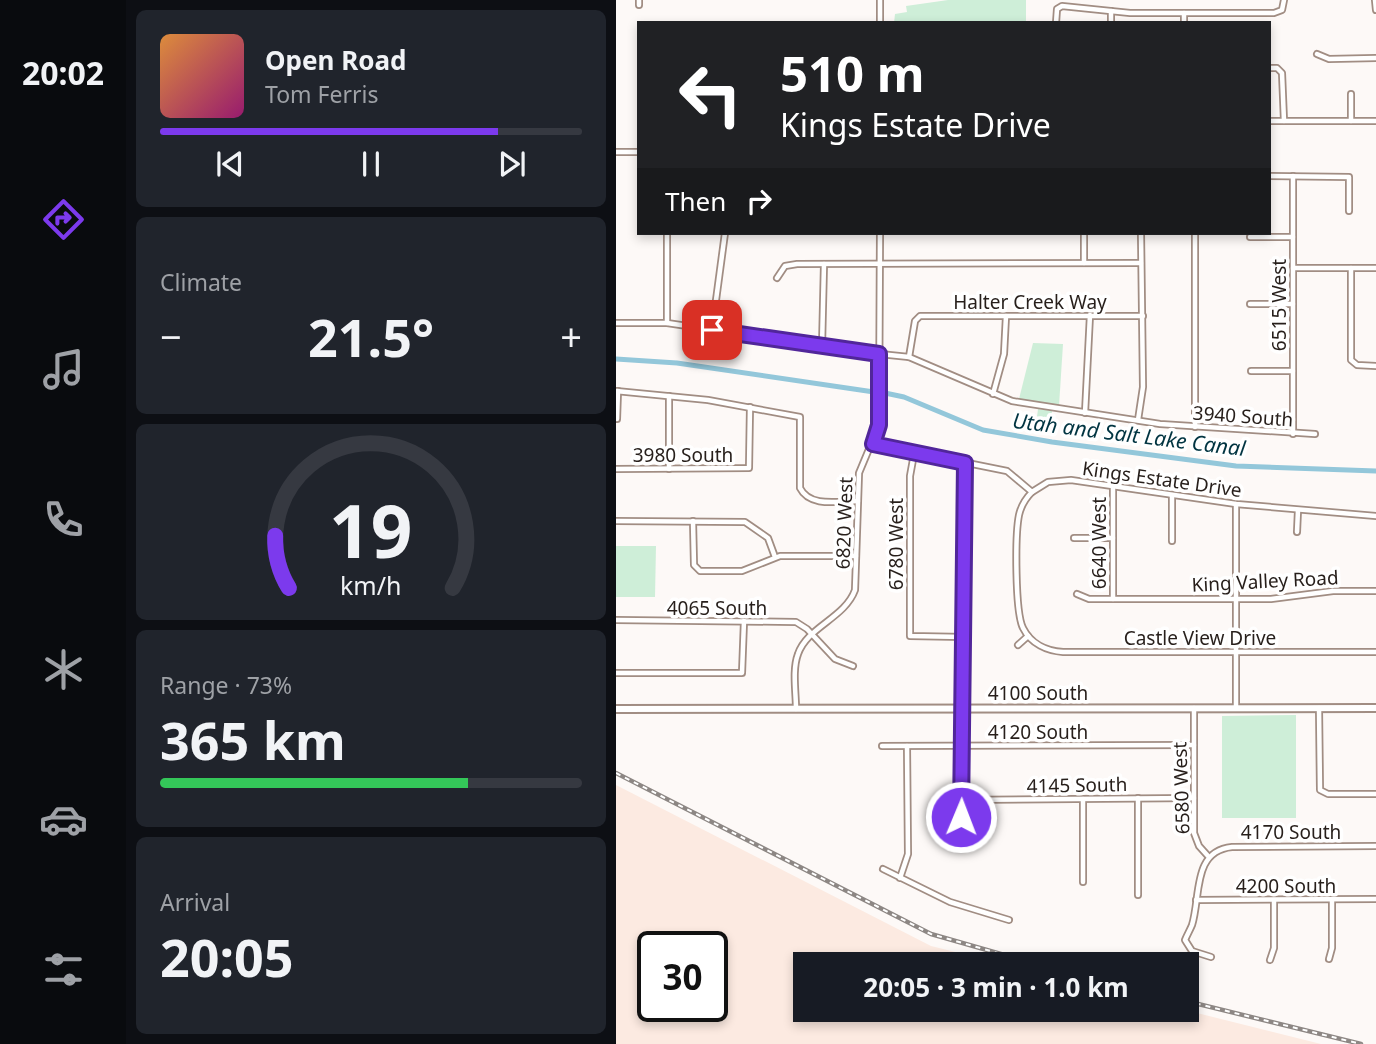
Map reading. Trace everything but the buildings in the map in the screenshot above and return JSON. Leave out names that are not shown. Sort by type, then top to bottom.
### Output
[{"type":"main road","name":"4100 South","points":[[616,709],[1376,708]]},
{"type":"street","points":[[880,0],[880,21]]},
{"type":"street","points":[[1056,21],[1059,6],[1111,11],[1276,13],[1282,10],[1284,0]]},
{"type":"street","points":[[1375,0],[1376,9]]},
{"type":"street","points":[[1111,11],[1111,21]]},
{"type":"street","points":[[1184,13],[1184,21]]},
{"type":"street","points":[[1317,54],[1329,59],[1376,58]]},
{"type":"street","points":[[1271,68],[1279,69],[1283,82],[1284,121]]},
{"type":"street","points":[[1351,94],[1351,121]]},
{"type":"street","points":[[1271,121],[1376,121]]},
{"type":"street","points":[[616,152],[637,152]]},
{"type":"street","points":[[1271,176],[1349,177],[1349,211]]},
{"type":"street","name":"6515 West","points":[[1293,176],[1293,434]]},
{"type":"street","points":[[667,235],[667,323]]},
{"type":"street","points":[[712,330],[725,235]]},
{"type":"street","name":"6820 West","points":[[796,709],[797,656],[813,635],[851,600],[855,590],[859,473],[879,425],[880,235]]},
{"type":"street","points":[[1084,235],[1084,263]]},
{"type":"street","points":[[1138,420],[1143,392],[1141,235]]},
{"type":"street","points":[[1195,235],[1195,427]]},
{"type":"street","points":[[1250,237],[1293,237]]},
{"type":"street","points":[[777,278],[787,265],[1141,262]]},
{"type":"street","points":[[822,346],[824,264]]},
{"type":"street","points":[[1293,268],[1376,268]]},
{"type":"street","points":[[1351,268],[1353,363],[1376,366]]},
{"type":"street","points":[[1250,304],[1293,304]]},
{"type":"street","points":[[1085,413],[1090,315]]},
{"type":"street","points":[[993,394],[1004,355],[1006,316]]},
{"type":"street","name":"Halter Creek Way","points":[[909,357],[917,318],[1143,316]]},
{"type":"street","name":"3940 South","points":[[616,323],[667,323],[909,357],[1012,401],[1085,413],[1169,425],[1315,434]]},
{"type":"street","points":[[1251,371],[1293,371]]},
{"type":"street","points":[[617,418],[617,391],[750,407],[800,417],[800,480],[804,495],[812,501],[858,501]]},
{"type":"street","points":[[669,396],[669,469]]},
{"type":"street","name":"3980 South","points":[[616,469],[750,468],[750,407]]},
{"type":"street","points":[[873,444],[1007,471],[1032,492],[1021,507],[1018,524],[1018,609],[1028,636],[1018,645]]},
{"type":"street","name":"6780 West","points":[[914,453],[911,472],[910,636],[964,636]]},
{"type":"street","points":[[962,845],[965,463]]},
{"type":"street","name":"Kings Estate Drive","points":[[1032,492],[1059,480],[1236,504],[1376,516]]},
{"type":"street","name":"6640 West","points":[[1113,486],[1113,599]]},
{"type":"street","points":[[1172,495],[1172,541]]},
{"type":"street","points":[[1236,504],[1236,708]]},
{"type":"street","points":[[1297,532],[1298,510]]},
{"type":"street","points":[[616,521],[745,522],[761,531],[775,557]]},
{"type":"street","points":[[693,521],[694,567],[700,571],[742,570],[775,557],[856,556]]},
{"type":"street","points":[[1074,538],[1113,538]]},
{"type":"street","name":"King Valley Road","points":[[1077,594],[1089,599],[1236,599],[1376,591]]},
{"type":"street","name":"4065 South","points":[[616,620],[796,622],[813,635]]},
{"type":"street","points":[[616,673],[742,673],[744,621]]},
{"type":"street","points":[[813,635],[835,659],[853,666]]},
{"type":"street","name":"Castle View Drive","points":[[1028,636],[1044,648],[1058,652],[1376,652]]},
{"type":"street","name":"6580 West","points":[[1194,708],[1195,836],[1208,856],[1186,942],[1192,950],[1211,957]]},
{"type":"street","points":[[1319,708],[1320,790],[1328,794],[1376,794]]},
{"type":"street","name":"4120 South","points":[[882,746],[1194,745]]},
{"type":"street","points":[[900,878],[908,854],[907,746]]},
{"type":"street","points":[[1138,798],[1138,895]]},
{"type":"street","name":"4145 South","points":[[961,800],[1194,798]]},
{"type":"street","points":[[1083,799],[1083,882]]},
{"type":"street","name":"4170 South","points":[[1208,856],[1228,847],[1376,846]]},
{"type":"street","points":[[883,869],[950,902],[1009,920]]},
{"type":"street","name":"4200 South","points":[[1196,900],[1376,899]]},
{"type":"street","points":[[1270,960],[1274,950],[1274,900]]},
{"type":"street","points":[[1329,959],[1332,948],[1332,900]]},
{"type":"shaded area","points":[[616,785],[931,946],[955,952],[793,952],[793,1022],[1199,1022],[1199,1014],[1321,1044],[616,1044]]},
{"type":"green space","points":[[948,0],[1026,0],[1026,21],[894,21],[895,14],[907,12],[906,6]]},
{"type":"green space","points":[[1033,343],[1063,344],[1059,406],[1019,399]]},
{"type":"green space","points":[[1038,409],[1052,411],[1049,434],[1035,432]]},
{"type":"green space","points":[[616,546],[656,546],[655,597],[616,597]]},
{"type":"green space","points":[[1296,715],[1296,818],[1222,818],[1222,716]]},
{"type":"waterway","name":"Utah and Salt Lake Canal","points":[[616,359],[677,363],[874,392]]},
{"type":"waterway","name":"Utah and Salt Lake Canal","points":[[885,393],[904,397],[983,430],[1052,442],[1236,466],[1376,471]]},
{"type":"railway","points":[[616,773],[931,934],[994,952]]},
{"type":"railway","points":[[1199,1004],[1361,1044]]},
{"type":"route","points":[[712,330],[879,354],[879,425],[873,444],[965,463],[961,817]]}]
